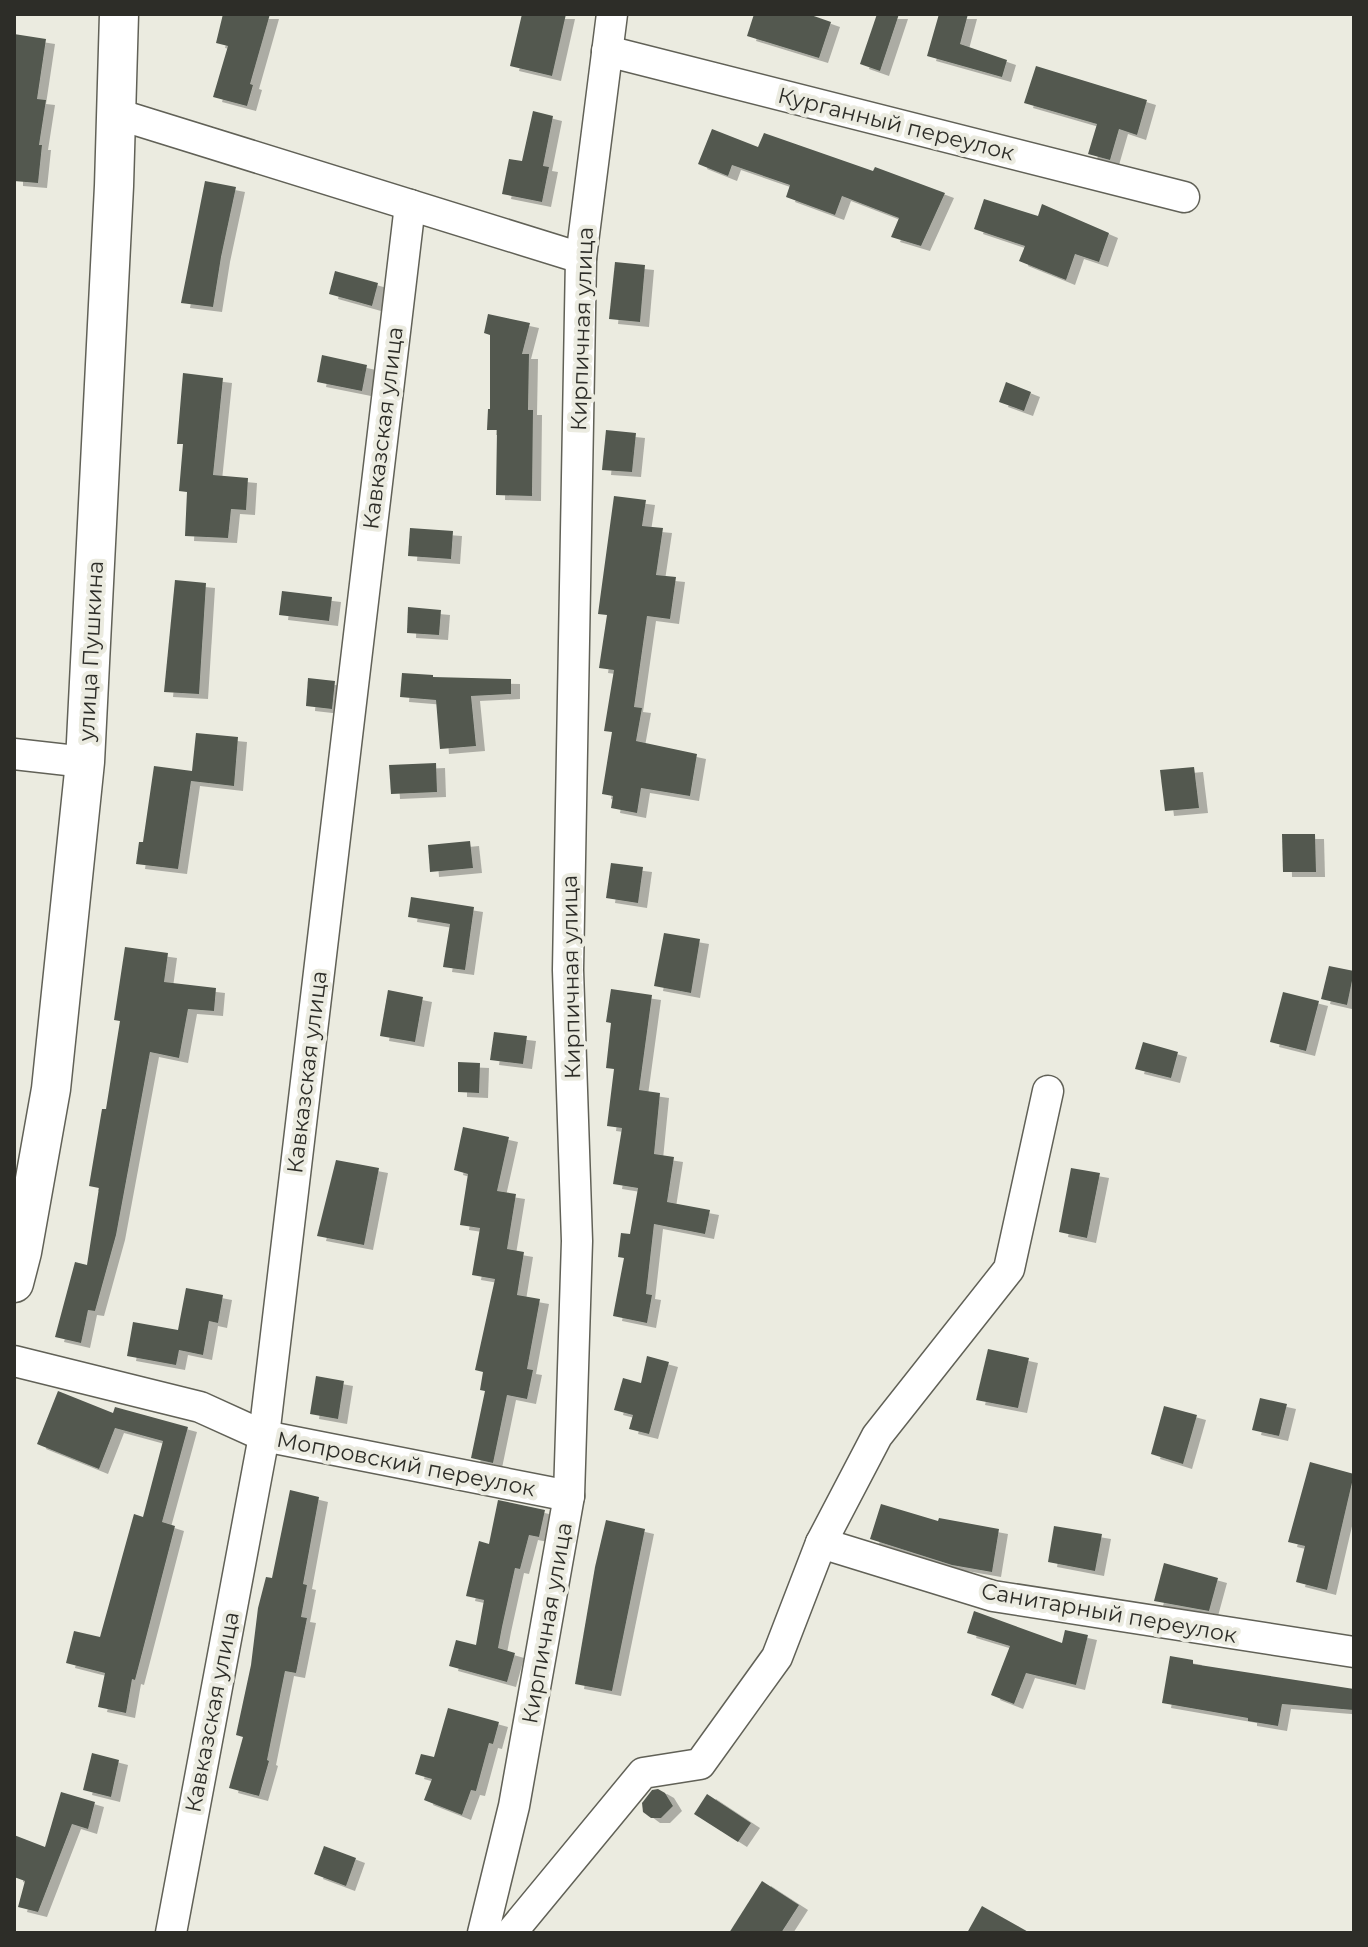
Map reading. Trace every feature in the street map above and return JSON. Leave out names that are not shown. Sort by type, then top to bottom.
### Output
[{"type":"main road","name":"улица Пушкина","points":[[14,1283],[51,1089],[85,762],[117,114],[119,14]]},
{"type":"street","name":"Кирпичная улица","points":[[483,1933],[514,1806],[569,1496],[577,1241],[568,970],[581,258],[612,14]]},
{"type":"street","name":"Курганный переулок","points":[[607,51],[1184,197]]},
{"type":"street","points":[[117,114],[581,258]]},
{"type":"street","name":"Кавказская улица","points":[[171,1933],[264,1436],[410,205]]},
{"type":"street","points":[[14,754],[85,762]]},
{"type":"street","points":[[511,1933],[643,1773],[700,1764],[777,1657],[821,1543],[877,1436],[1009,1269],[1048,1091]]},
{"type":"street","name":"Мопровский переулок","points":[[14,1361],[200,1407],[264,1436],[569,1496]]},
{"type":"street","name":"Санитарный переулок","points":[[821,1543],[993,1596],[1354,1652]]},
{"type":"building","points":[[223,14],[270,14],[250,84],[253,85],[247,106],[213,97],[228,46],[216,43]]},
{"type":"building","points":[[522,14],[566,14],[552,76],[510,66]]},
{"type":"building","points":[[754,14],[808,14],[831,22],[819,58],[747,36]]},
{"type":"building","points":[[877,14],[899,14],[880,71],[860,64]]},
{"type":"building","points":[[939,14],[968,14],[960,44],[1007,60],[1002,77],[927,56]]},
{"type":"building","points":[[14,34],[46,39],[37,99],[46,100],[39,145],[42,145],[38,183],[14,181]]},
{"type":"building","points":[[1036,66],[1147,100],[1137,135],[1119,129],[1110,160],[1088,154],[1097,124],[1024,103]]},
{"type":"building","points":[[533,111],[553,116],[543,166],[549,167],[542,202],[502,194],[509,159],[522,161]]},
{"type":"building","points":[[712,129],[758,147],[764,133],[873,171],[875,167],[945,193],[921,246],[891,237],[899,218],[842,196],[835,215],[786,197],[790,185],[732,165],[728,176],[698,164]]},
{"type":"building","points":[[205,181],[236,187],[213,307],[181,303]]},
{"type":"building","points":[[984,199],[1038,216],[1042,204],[1109,233],[1099,262],[1075,254],[1066,280],[1019,261],[1025,246],[974,229]]},
{"type":"building","points":[[615,262],[645,265],[640,322],[609,319]]},
{"type":"building","points":[[335,271],[378,283],[372,306],[329,294]]},
{"type":"building","points":[[488,314],[530,323],[522,354],[529,354],[528,410],[533,410],[532,496],[496,495],[497,430],[487,430],[490,335],[484,333]]},
{"type":"building","points":[[322,355],[367,365],[362,391],[317,382]]},
{"type":"building","points":[[183,373],[223,378],[213,475],[248,478],[246,510],[231,509],[228,538],[185,536],[187,492],[179,491],[183,444],[177,444]]},
{"type":"building","points":[[1006,382],[1031,392],[1024,411],[999,402]]},
{"type":"building","points":[[606,430],[636,433],[632,472],[602,470]]},
{"type":"building","points":[[614,496],[646,500],[642,526],[663,528],[656,575],[676,577],[670,619],[647,616],[634,707],[642,708],[636,741],[697,754],[690,796],[641,788],[637,813],[611,808],[613,796],[602,794],[612,732],[604,731],[614,670],[599,668],[607,615],[598,614]]},
{"type":"building","points":[[410,528],[453,531],[451,559],[408,556]]},
{"type":"building","points":[[175,580],[206,583],[199,694],[164,692]]},
{"type":"building","points":[[282,591],[332,597],[329,621],[279,615]]},
{"type":"building","points":[[408,607],[441,610],[439,635],[407,633]]},
{"type":"building","points":[[402,673],[511,679],[511,694],[471,696],[476,746],[440,749],[436,700],[400,697]]},
{"type":"building","points":[[308,678],[335,681],[332,709],[306,706]]},
{"type":"building","points":[[196,733],[238,737],[234,786],[191,781],[178,869],[136,864],[139,842],[143,842],[154,766],[192,771]]},
{"type":"building","points":[[436,763],[437,792],[391,794],[389,765]]},
{"type":"building","points":[[1194,767],[1199,808],[1165,811],[1160,770]]},
{"type":"building","points":[[1282,834],[1315,834],[1316,872],[1283,872]]},
{"type":"building","points":[[470,841],[473,868],[430,872],[428,845]]},
{"type":"building","points":[[611,863],[643,867],[638,903],[606,898]]},
{"type":"building","points":[[411,897],[474,907],[465,970],[443,967],[450,924],[408,917]]},
{"type":"building","points":[[664,933],[700,939],[691,993],[654,986]]},
{"type":"building","points":[[125,947],[168,953],[164,982],[216,988],[214,1011],[188,1009],[179,1058],[150,1052],[116,1235],[95,1311],[88,1310],[81,1343],[55,1337],[75,1262],[87,1265],[99,1188],[89,1186],[102,1109],[106,1109],[120,1021],[114,1020]]},
{"type":"building","points":[[1329,966],[1354,971],[1347,1005],[1321,999]]},
{"type":"building","points":[[611,989],[652,995],[639,1090],[660,1093],[654,1154],[674,1157],[667,1202],[710,1210],[705,1234],[654,1224],[646,1294],[652,1295],[647,1323],[613,1316],[624,1258],[618,1257],[621,1233],[630,1234],[638,1188],[613,1184],[622,1128],[607,1126],[614,1069],[606,1068],[611,1023],[606,1022]]},
{"type":"building","points":[[388,990],[423,997],[415,1042],[380,1036]]},
{"type":"building","points":[[1283,992],[1319,1001],[1306,1051],[1270,1042]]},
{"type":"building","points":[[494,1032],[527,1036],[523,1064],[490,1060]]},
{"type":"building","points":[[1143,1042],[1178,1052],[1171,1078],[1135,1069]]},
{"type":"building","points":[[458,1062],[480,1063],[479,1093],[458,1092]]},
{"type":"building","points":[[463,1127],[509,1137],[497,1191],[516,1194],[507,1249],[524,1252],[517,1295],[540,1299],[527,1369],[533,1370],[527,1399],[507,1395],[493,1463],[471,1458],[485,1391],[480,1390],[483,1372],[475,1370],[495,1279],[472,1275],[480,1228],[460,1225],[468,1174],[454,1170]]},
{"type":"building","points":[[336,1160],[379,1168],[364,1245],[317,1236]]},
{"type":"building","points":[[1071,1168],[1100,1173],[1087,1238],[1059,1232]]},
{"type":"building","points":[[186,1288],[223,1295],[218,1323],[209,1321],[203,1355],[179,1350],[176,1365],[127,1356],[133,1322],[178,1330]]},
{"type":"building","points":[[988,1349],[1029,1358],[1018,1408],[976,1400]]},
{"type":"building","points":[[647,1356],[669,1362],[649,1434],[629,1429],[633,1415],[614,1410],[623,1378],[641,1383]]},
{"type":"building","points":[[316,1376],[344,1381],[338,1419],[310,1414]]},
{"type":"building","points":[[58,1391],[113,1413],[115,1407],[188,1427],[162,1522],[175,1526],[135,1680],[132,1679],[126,1713],[98,1707],[105,1673],[66,1663],[74,1631],[100,1637],[134,1514],[143,1517],[163,1441],[115,1428],[99,1469],[37,1444]]},
{"type":"building","points":[[1260,1398],[1287,1404],[1279,1436],[1252,1430]]},
{"type":"building","points":[[1164,1406],[1197,1415],[1183,1464],[1151,1454]]},
{"type":"building","points":[[1310,1462],[1354,1474],[1327,1590],[1296,1582],[1305,1546],[1288,1542]]},
{"type":"building","points":[[290,1490],[319,1497],[303,1584],[307,1585],[301,1617],[307,1618],[296,1673],[285,1671],[269,1761],[259,1796],[229,1788],[243,1737],[236,1735],[251,1665],[258,1608],[266,1577],[272,1578]]},
{"type":"building","points":[[498,1500],[545,1510],[539,1537],[529,1535],[520,1569],[515,1568],[498,1648],[515,1653],[507,1682],[449,1666],[456,1640],[476,1645],[484,1600],[466,1596],[479,1541],[489,1544]]},
{"type":"building","points":[[881,1504],[938,1521],[939,1518],[999,1529],[992,1572],[952,1565],[870,1539]]},
{"type":"building","points":[[606,1520],[645,1529],[612,1691],[575,1684]]},
{"type":"building","points":[[1054,1526],[1102,1534],[1095,1571],[1048,1562]]},
{"type":"building","points":[[1164,1563],[1218,1578],[1209,1611],[1154,1601]]},
{"type":"building","points":[[974,1611],[1062,1643],[1065,1630],[1088,1635],[1076,1685],[1026,1673],[1014,1704],[991,1695],[1010,1646],[967,1633]]},
{"type":"building","points":[[1170,1656],[1193,1660],[1193,1664],[1354,1689],[1354,1710],[1282,1704],[1278,1726],[1162,1703]]},
{"type":"building","points":[[448,1708],[499,1722],[493,1744],[489,1743],[476,1791],[471,1790],[462,1815],[424,1800],[432,1779],[415,1774],[421,1754],[434,1757]]},
{"type":"building","points":[[92,1753],[119,1760],[111,1797],[83,1790]]},
{"type":"building","points":[[652,1790],[665,1793],[673,1806],[661,1818],[651,1818],[643,1812],[642,1803]]},
{"type":"building","points":[[61,1792],[95,1802],[88,1829],[72,1824],[38,1912],[18,1907],[25,1881],[14,1877],[14,1835],[45,1847]]},
{"type":"building","points":[[707,1794],[751,1823],[738,1842],[694,1814]]},
{"type":"building","points":[[324,1846],[356,1858],[346,1886],[314,1874]]},
{"type":"building","points":[[762,1881],[799,1905],[781,1933],[729,1933]]},
{"type":"building","points":[[982,1906],[1030,1933],[967,1933]]}]
